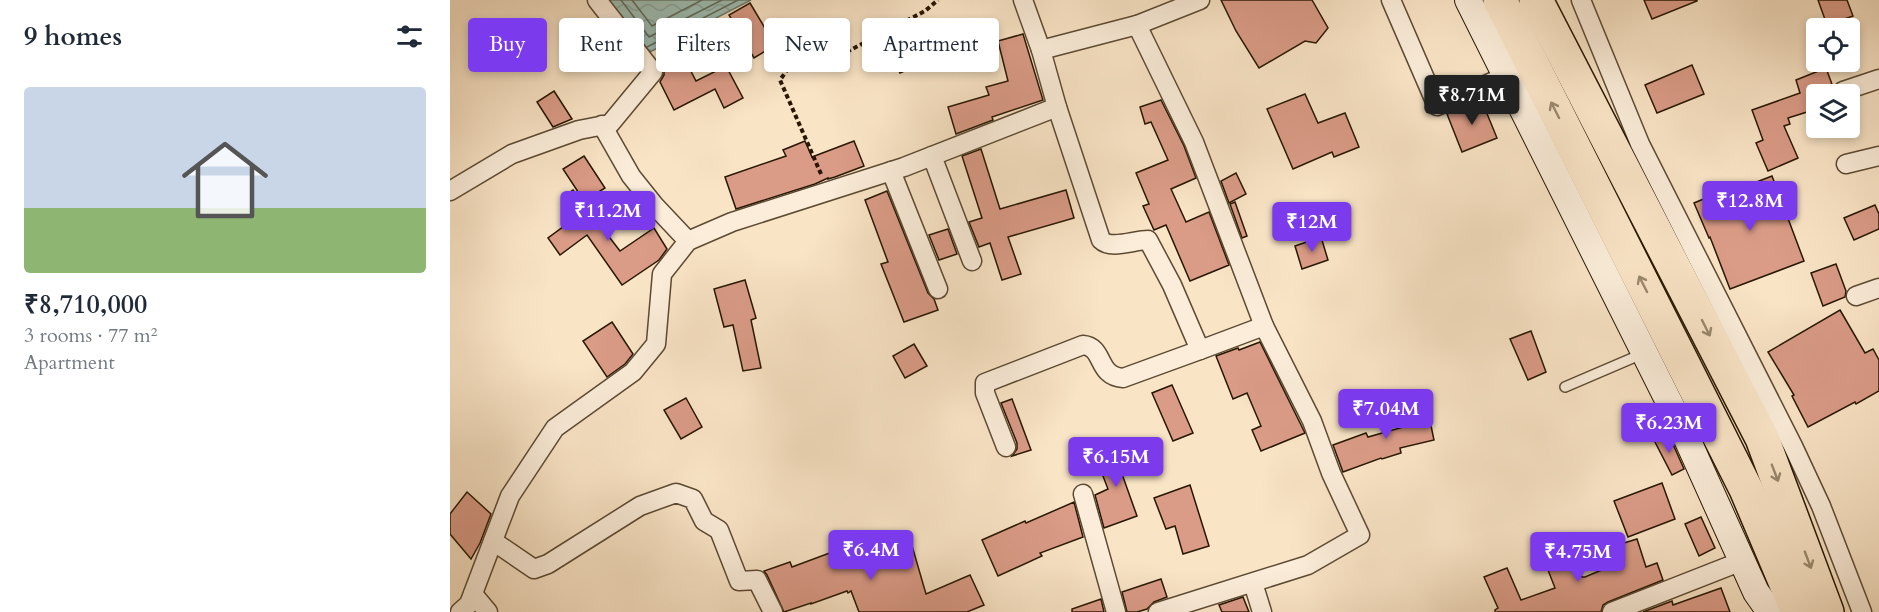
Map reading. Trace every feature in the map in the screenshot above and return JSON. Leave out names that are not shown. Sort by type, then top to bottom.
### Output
[{"type":"highway","points":[[1500,0],[1657,345],[1746,489],[1798,612]]},
{"type":"highway","points":[[1536,0],[1762,438],[1827,612]]},
{"type":"highway","points":[[1560,0],[1640,202]]},
{"type":"street","points":[[450,191],[512,154],[579,130],[610,124],[653,72],[597,0]]},
{"type":"street","points":[[1023,0],[1101,240],[1104,244],[1112,245],[1148,240],[1172,285],[1200,350]]},
{"type":"street","points":[[1041,50],[1137,25],[1200,0]]},
{"type":"street","points":[[1391,0],[1437,106],[1506,76]]},
{"type":"street","points":[[1468,0],[1506,76],[1657,345],[1683,430],[1756,592],[1770,612]]},
{"type":"street","points":[[1581,0],[1640,144],[1798,456],[1821,506],[1863,612]]},
{"type":"street","points":[[1137,25],[1194,142],[1264,326],[1312,421],[1331,473],[1360,535],[1308,565],[1158,612]]},
{"type":"street","points":[[1860,86],[1879,79]]},
{"type":"street","points":[[460,612],[469,604],[510,496],[555,428],[633,372],[656,344],[662,274],[688,241],[732,222],[891,171],[1057,107]]},
{"type":"street","points":[[602,125],[631,176],[688,241]]},
{"type":"street","points":[[932,156],[972,261]]},
{"type":"street","points":[[1846,164],[1879,156]]},
{"type":"street","points":[[891,171],[938,290]]},
{"type":"street","points":[[1856,296],[1879,288]]},
{"type":"street","points":[[1006,447],[985,393],[985,383],[1083,345],[1089,345],[1094,350],[1107,372],[1114,377],[1123,378],[1264,326]]},
{"type":"street","points":[[493,541],[534,569],[548,564],[640,506],[676,493],[693,499],[704,521],[719,530],[739,580],[757,580],[772,612]]},
{"type":"street","points":[[1083,494],[1116,612]]},
{"type":"street","points":[[1618,611],[1742,561]]},
{"type":"street","points":[[1252,583],[1262,612]]},
{"type":"street","points":[[473,594],[488,612]]},
{"type":"lane","points":[[1565,387],[1657,345]]},
{"type":"path","points":[[829,191],[780,80],[792,63],[829,47],[837,57],[925,11],[938,0]]},
{"type":"water","points":[[604,0],[751,0],[716,18],[656,18],[656,49],[644,55],[644,18],[617,18]]},
{"type":"building","points":[[1221,0],[1312,0],[1328,28],[1316,43],[1305,41],[1259,68],[1236,31]]},
{"type":"building","points":[[1644,0],[1697,0],[1697,1],[1652,19]]},
{"type":"building","points":[[1818,0],[1847,0],[1853,16],[1824,18]]},
{"type":"building","points":[[750,3],[764,27],[764,52],[754,58],[752,55],[752,18],[731,18],[729,15]]},
{"type":"building","points":[[1023,34],[1043,100],[992,117],[993,120],[956,134],[948,107],[989,95],[986,87],[1008,81],[999,41]]},
{"type":"building","points":[[1692,65],[1704,94],[1657,113],[1645,85]]},
{"type":"building","points":[[664,72],[691,72],[696,81],[714,72],[729,72],[743,98],[724,108],[715,89],[674,110],[660,82]]},
{"type":"building","points":[[1816,72],[1827,72],[1832,84],[1806,84],[1806,112],[1788,118],[1790,124],[1784,126],[1798,158],[1768,171],[1756,143],[1763,140],[1752,110],[1800,93],[1796,80]]},
{"type":"building","points":[[554,91],[572,119],[553,127],[537,102]]},
{"type":"building","points":[[1305,94],[1318,123],[1345,113],[1359,147],[1334,157],[1332,152],[1293,169],[1267,109]]},
{"type":"building","points":[[1481,99],[1497,138],[1462,152],[1447,114]]},
{"type":"building","points":[[1161,100],[1184,146],[1196,178],[1171,189],[1186,222],[1209,212],[1229,265],[1190,281],[1166,225],[1154,230],[1143,206],[1149,204],[1136,173],[1168,160],[1151,122],[1145,124],[1140,107]]},
{"type":"building","points":[[805,141],[812,157],[854,141],[864,166],[736,209],[725,177],[786,156],[783,150]]},
{"type":"building","points":[[981,149],[1000,209],[1066,190],[1074,218],[1008,237],[1021,274],[1002,280],[990,243],[979,247],[969,222],[982,218],[962,156]]},
{"type":"building","points":[[584,156],[605,188],[584,201],[563,169]]},
{"type":"building","points":[[1236,173],[1246,194],[1229,203],[1221,181]]},
{"type":"building","points":[[1772,176],[1804,261],[1730,289],[1694,203],[1730,188],[1731,192]]},
{"type":"building","points":[[573,190],[620,251],[654,228],[667,249],[659,260],[622,285],[587,235],[560,255],[548,238],[575,218],[562,198]]},
{"type":"building","points":[[887,191],[928,293],[934,299],[938,310],[904,322],[881,264],[888,262],[865,200]]},
{"type":"building","points":[[1235,202],[1247,236],[1242,238],[1230,204]]},
{"type":"building","points":[[1875,205],[1879,214],[1879,229],[1854,240],[1844,218]]},
{"type":"building","points":[[948,229],[957,254],[939,260],[929,235]]},
{"type":"building","points":[[1321,237],[1328,260],[1302,269],[1295,246]]},
{"type":"building","points":[[1836,264],[1846,291],[1845,297],[1823,306],[1811,273]]},
{"type":"building","points":[[745,280],[756,318],[751,320],[761,368],[743,371],[733,325],[724,327],[714,289]]},
{"type":"building","points":[[1840,310],[1865,353],[1873,349],[1879,360],[1879,391],[1808,427],[1792,396],[1794,395],[1768,352]]},
{"type":"building","points":[[612,322],[633,354],[625,364],[607,377],[583,341]]},
{"type":"building","points":[[1531,331],[1546,372],[1528,380],[1510,339]]},
{"type":"building","points":[[1260,342],[1305,433],[1261,451],[1252,430],[1261,426],[1247,393],[1233,399],[1216,356]]},
{"type":"building","points":[[914,344],[927,366],[905,378],[893,356]]},
{"type":"building","points":[[1172,385],[1193,433],[1173,441],[1152,393]]},
{"type":"building","points":[[686,398],[702,427],[681,439],[664,410]]},
{"type":"building","points":[[1012,399],[1031,450],[1012,456],[1017,449],[1017,443],[1001,403]]},
{"type":"building","points":[[1426,402],[1434,440],[1400,448],[1401,453],[1343,472],[1333,445],[1366,433],[1368,437],[1407,426],[1403,407]]},
{"type":"building","points":[[1668,433],[1684,469],[1672,475],[1654,440]]},
{"type":"building","points":[[1126,446],[1136,469],[1122,474],[1137,516],[1104,528],[1095,495],[1108,489],[1096,458]]},
{"type":"building","points":[[1662,483],[1675,519],[1628,537],[1614,501]]},
{"type":"building","points":[[1190,485],[1209,546],[1183,554],[1175,526],[1166,529],[1154,498]]},
{"type":"building","points":[[467,492],[491,514],[471,559],[450,534],[450,514]]},
{"type":"building","points":[[1074,502],[1083,537],[1040,553],[1042,556],[998,576],[982,540]]},
{"type":"building","points":[[1701,517],[1715,548],[1699,556],[1685,524]]},
{"type":"building","points":[[908,532],[926,594],[970,575],[984,605],[967,612],[859,612],[851,591],[848,593],[847,591],[784,612],[764,571],[790,562],[792,567],[862,541],[864,545]]},
{"type":"building","points":[[1637,539],[1646,567],[1657,563],[1663,580],[1608,602],[1603,605],[1601,612],[1495,612],[1498,608],[1484,577],[1507,568],[1521,600],[1555,588],[1543,557],[1571,547],[1582,577],[1585,577],[1616,564],[1611,547]]},
{"type":"building","points":[[1161,579],[1167,597],[1154,602],[1147,609],[1127,612],[1122,592]]},
{"type":"building","points":[[1721,588],[1730,612],[1643,612],[1672,601],[1673,605]]},
{"type":"building","points":[[1243,597],[1249,612],[1222,612],[1219,605]]},
{"type":"building","points":[[1101,599],[1104,612],[1072,612],[1072,609]]}]
